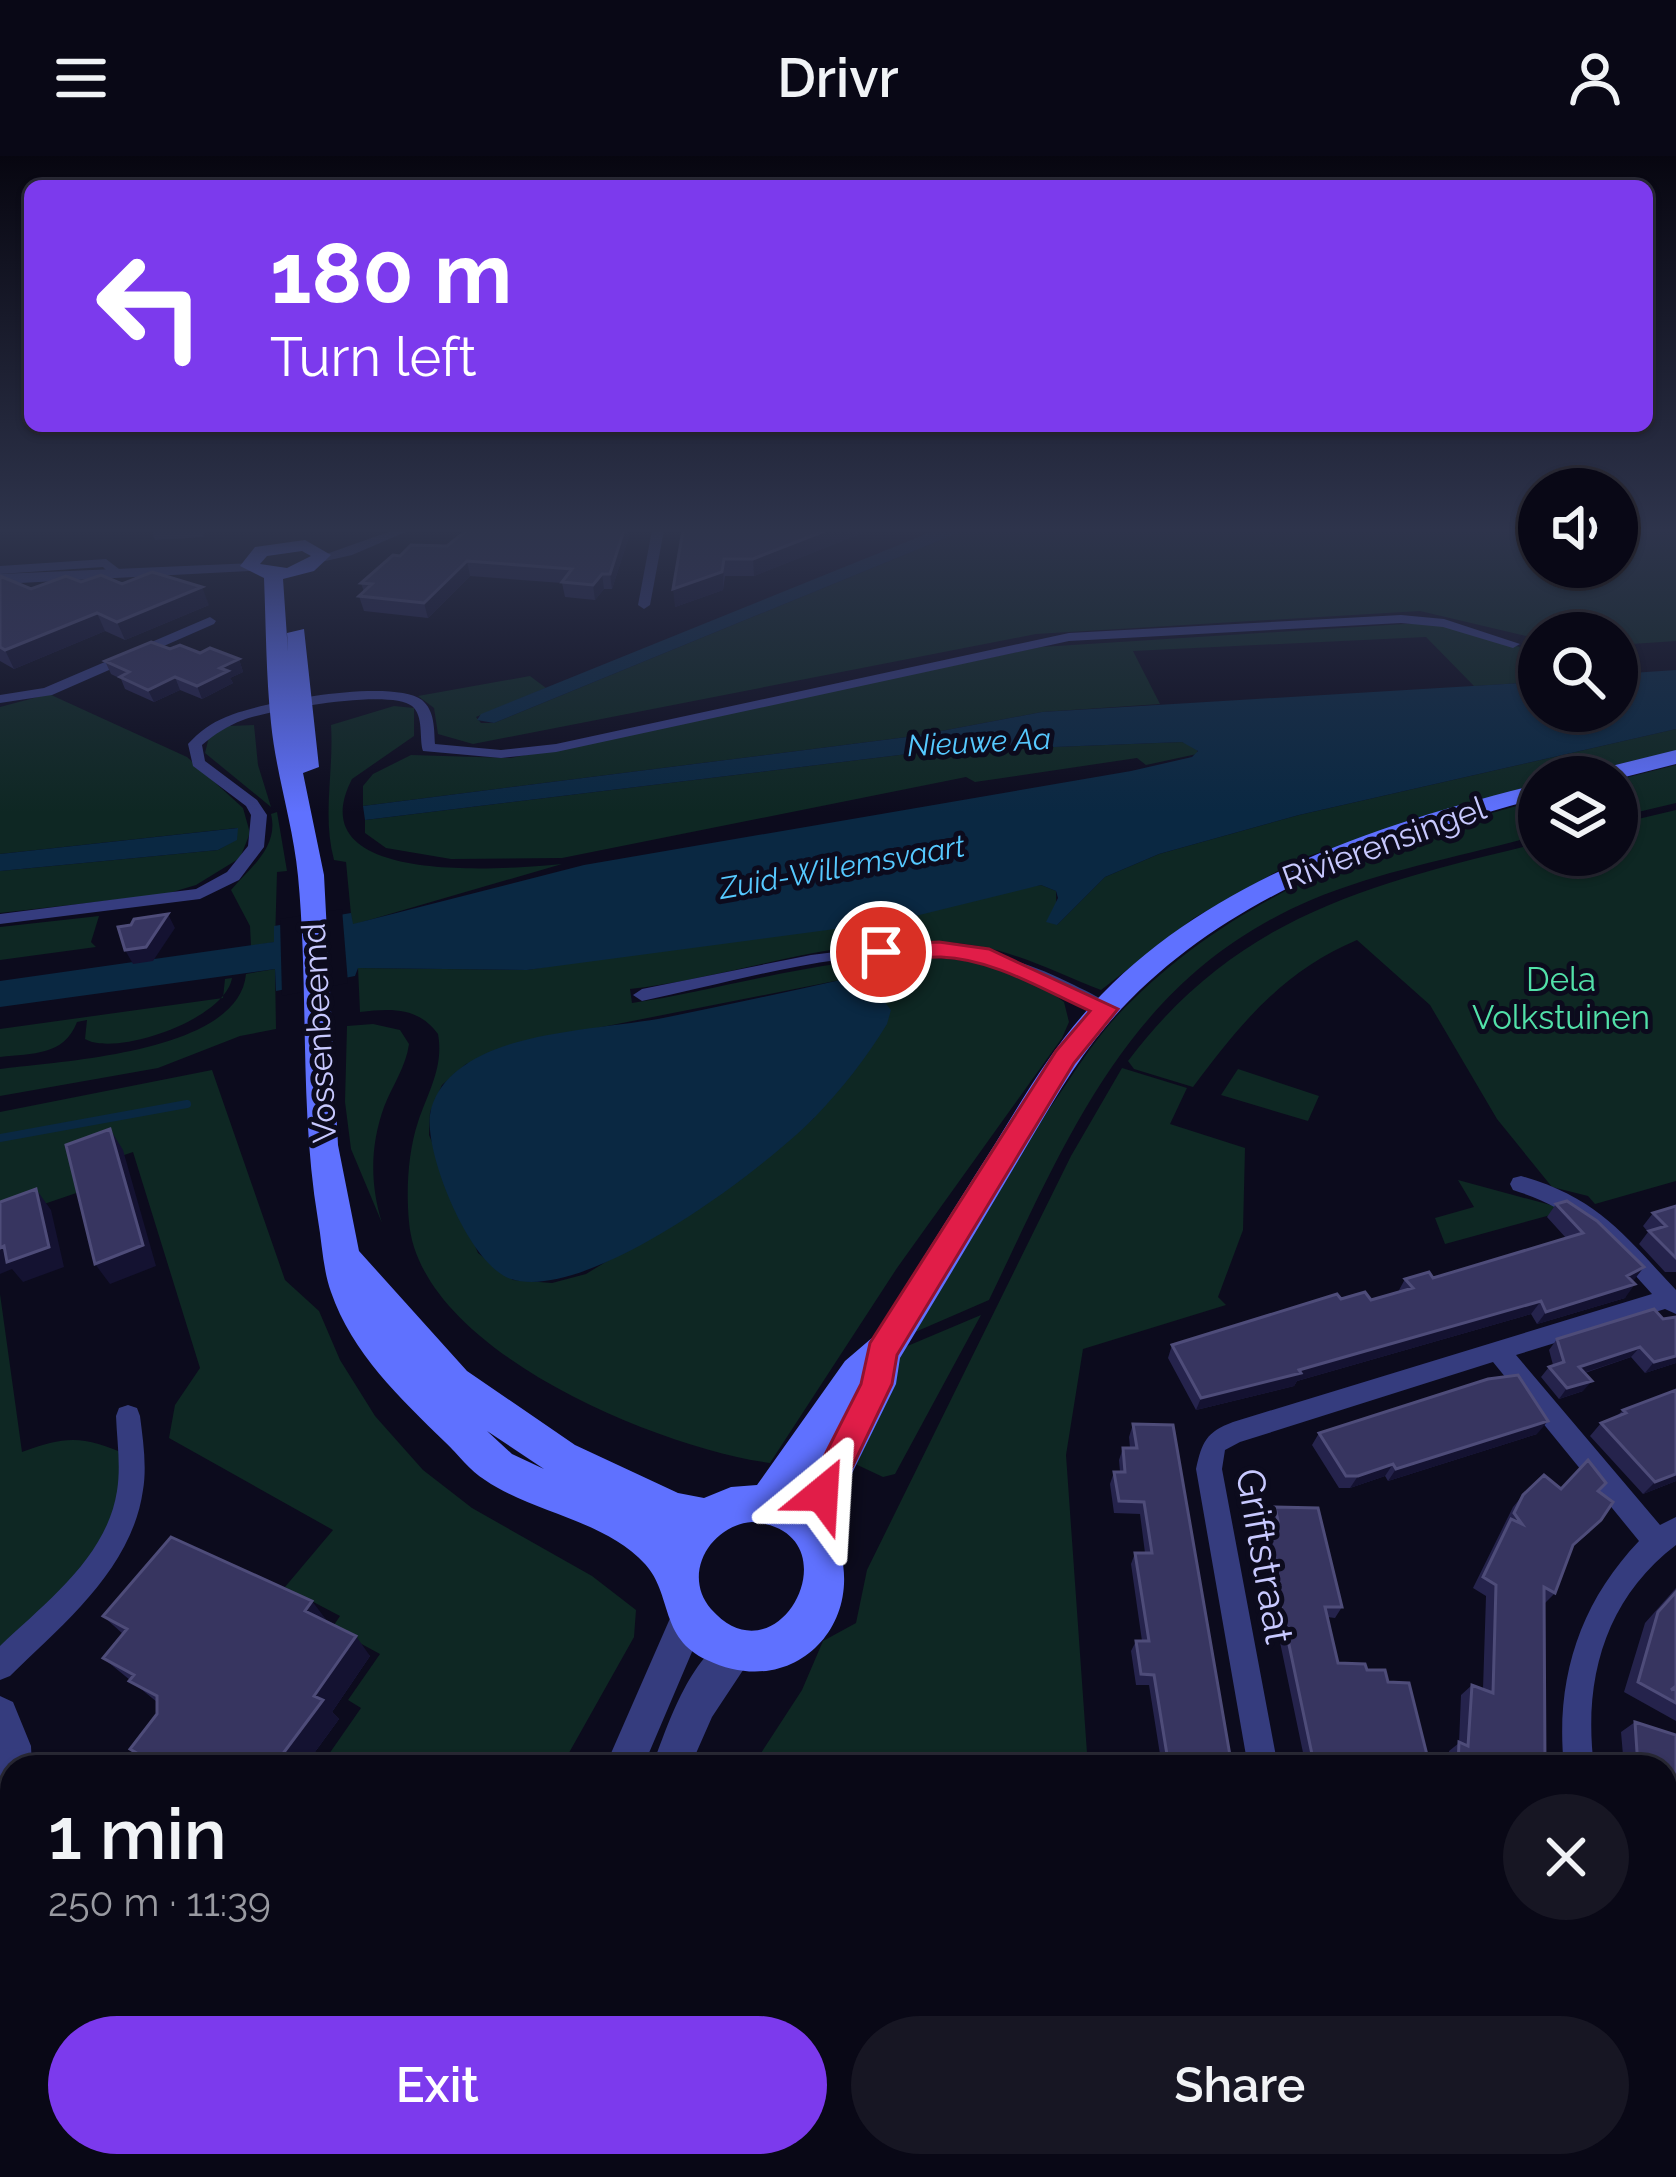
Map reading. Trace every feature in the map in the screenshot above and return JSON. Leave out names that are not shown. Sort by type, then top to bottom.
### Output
[{"type":"main road","name":"Vossenbeemd","points":[[286,624],[292,706],[290,784],[300,804],[311,875],[322,1145],[348,1290],[366,1327],[433,1408],[498,1467],[638,1532],[662,1552],[682,1598]]},
{"type":"main road","points":[[1638,766],[1676,757]]},
{"type":"main road","name":"Rivierensingel","points":[[767,1505],[858,1372],[881,1353],[1065,1057],[1106,1009],[1196,928],[1277,880],[1368,842],[1518,797]]},
{"type":"main road","name":"Vossenbeemd","points":[[346,1261],[370,1280],[389,1314],[427,1358],[458,1388],[527,1439],[680,1516],[710,1518]]},
{"type":"main road","name":"Rivierensingel","points":[[806,1524],[877,1384],[881,1353]]},
{"type":"main road","points":[[767,1505],[806,1524],[826,1562],[826,1585],[819,1606],[787,1640],[739,1649],[702,1634],[682,1598],[686,1544],[710,1518],[728,1509],[767,1505]]},
{"type":"street","points":[[0,699],[47,692],[202,624]]},
{"type":"street","points":[[0,920],[216,889],[233,876],[256,847],[259,815],[252,803],[198,763],[195,744],[221,722],[292,706],[380,697],[417,701],[425,709],[428,748],[502,754],[556,748],[1069,638],[1308,624]]},
{"type":"street","points":[[1451,624],[1513,644]]},
{"type":"street","points":[[641,995],[827,960],[939,950],[981,954],[1106,1009]]},
{"type":"street","name":"Griftstraat","points":[[1261,1755],[1209,1469],[1214,1443],[1672,1302],[1582,1206],[1555,1192],[1521,1184]]},
{"type":"street","points":[[1500,1353],[1666,1535],[1624,1572],[1600,1610],[1576,1698],[1578,1755]]},
{"type":"street","points":[[0,1666],[81,1585],[109,1545],[128,1503],[128,1416]]},
{"type":"street","points":[[628,1755],[682,1598]]},
{"type":"street","points":[[676,1755],[690,1718],[718,1670],[739,1649]]},
{"type":"street","points":[[0,1715],[12,1755]]},
{"type":"green space","points":[[735,624],[1198,624],[1036,634],[473,744],[438,734],[434,708],[418,696],[530,676],[546,688],[476,717],[481,723],[494,723]]},
{"type":"green space","points":[[1399,624],[1444,624],[1518,647],[1518,683],[1474,686],[1426,637],[1133,651],[1160,704],[1042,712],[915,736],[363,806],[363,786],[373,774],[411,755],[511,758],[1041,647]]},
{"type":"green space","points":[[1477,624],[1518,624],[1518,634]]},
{"type":"green space","points":[[1638,624],[1676,624],[1676,641],[1638,644]]},
{"type":"green space","points":[[49,694],[187,757],[243,808],[250,833],[240,858],[196,885],[166,894],[0,913],[0,871],[218,850],[237,839],[237,828],[0,854],[0,707]]},
{"type":"green space","points":[[394,706],[414,708],[414,736],[352,779],[343,814],[353,839],[379,855],[415,864],[498,868],[562,864],[352,925],[346,862],[334,860],[331,843],[331,725]]},
{"type":"green space","points":[[254,725],[258,765],[271,807],[205,753],[209,737],[229,726]]},
{"type":"green space","points":[[1676,729],[1676,751],[1638,760],[1638,756],[1558,756]]},
{"type":"green space","points":[[1182,742],[1197,747],[1197,754],[1146,765],[1137,758],[975,782],[966,777],[562,858],[451,859],[386,848],[365,833],[365,820],[924,752]]},
{"type":"green space","points":[[1518,765],[1518,790],[1299,859],[1194,918],[1101,990],[1009,954],[934,942],[847,947],[630,989],[632,1003],[796,971],[911,958],[966,961],[1017,975],[1064,1002],[1069,1022],[1062,1038],[897,1268],[770,1463],[669,1437],[552,1385],[499,1351],[455,1312],[423,1269],[409,1222],[409,1171],[415,1134],[437,1068],[438,1034],[404,1011],[360,1012],[358,968],[527,970],[1041,885],[1056,891],[1057,925],[1105,877],[1159,854],[1299,815]],"holes":[[[845,979],[814,1118],[740,1180],[586,1274],[552,1283],[513,1280],[478,1253],[429,1135],[430,1112],[442,1085],[466,1064],[526,1042]]]},
{"type":"green space","points":[[1676,765],[1676,803],[1638,812],[1638,775]]},
{"type":"green space","points":[[1518,806],[1518,840],[1395,872],[1311,900],[1248,933],[1195,972],[1150,1017],[1078,1121],[989,1300],[906,1336],[1082,1060],[1116,1017],[1160,974],[1258,906],[1311,878]]},
{"type":"green space","name":"Dela Volkstuinen","points":[[1676,810],[1676,1181],[1595,1204],[1588,1196],[1552,1187],[1497,1119],[1430,1005],[1357,940],[1285,984],[1228,1042],[1193,1087],[1134,1069],[1128,1061],[1170,1011],[1215,971],[1311,913],[1364,891],[1518,848],[1518,876],[1638,876],[1638,819]]},
{"type":"green space","points":[[277,812],[287,871],[277,872],[275,942],[251,946],[250,926],[231,890],[267,846],[271,814]]},
{"type":"green space","points":[[99,916],[91,942],[96,947],[0,960],[0,927]]},
{"type":"green space","points":[[275,969],[276,1029],[240,1036],[158,1068],[0,1096],[0,1069],[102,1056],[181,1037],[213,1021],[236,1000],[246,974]]},
{"type":"green space","points":[[220,998],[190,1021],[143,1039],[100,1043],[85,1039],[87,1020],[77,1022],[56,1047],[0,1057],[0,1029]]},
{"type":"green space","points":[[373,1024],[400,1030],[409,1044],[376,1136],[375,1194],[382,1223],[351,1149],[345,1102],[347,1026]]},
{"type":"green space","points":[[1122,1068],[1187,1088],[1170,1124],[1245,1148],[1243,1230],[1218,1297],[1226,1305],[1083,1349],[1066,1455],[1087,1755],[760,1755],[802,1690],[823,1641],[856,1623],[867,1570],[1071,1156]]},
{"type":"green space","points":[[1238,1069],[1319,1096],[1308,1121],[1221,1095]]},
{"type":"green space","points":[[212,1070],[285,1280],[319,1311],[340,1360],[375,1416],[423,1470],[472,1508],[592,1576],[636,1610],[634,1637],[568,1755],[328,1755],[361,1708],[348,1700],[380,1654],[332,1628],[340,1616],[285,1587],[333,1530],[169,1438],[175,1405],[200,1368],[133,1152],[92,1166],[94,1187],[0,1219],[0,1112]]},
{"type":"green space","points":[[1458,1180],[1569,1210],[1445,1244],[1435,1218],[1474,1207]]},
{"type":"green space","points":[[0,1294],[22,1452],[76,1440],[130,1456],[128,1484],[104,1540],[64,1593],[0,1660]]},
{"type":"green space","points":[[981,1315],[895,1474],[883,1477],[849,1461],[898,1350]]},
{"type":"water","points":[[703,624],[735,624],[494,723],[477,720],[481,714]]},
{"type":"water","points":[[1676,670],[1676,729],[1558,756],[1518,756],[1518,765],[1299,815],[1159,854],[1105,877],[1057,925],[1046,922],[1058,898],[1056,891],[1041,885],[895,921],[527,970],[358,968],[355,976],[276,991],[275,969],[0,1007],[0,981],[274,942],[274,926],[351,913],[353,924],[584,865],[1131,771],[1192,757],[1198,751],[1182,742],[924,752],[365,820],[363,806],[915,736],[1042,712],[1518,683],[1518,732],[1638,732],[1638,673]]},
{"type":"water","points":[[238,828],[237,840],[218,850],[0,871],[0,854]]},
{"type":"water","points":[[845,979],[872,986],[891,1010],[887,1024],[825,1106],[756,1168],[672,1227],[583,1271],[544,1281],[511,1279],[480,1254],[453,1207],[430,1133],[434,1100],[459,1069],[509,1044],[668,1017]]},
{"type":"pier","points":[[342,909],[348,983],[282,996],[280,919]]},
{"type":"building","points":[[0,624],[69,624],[5,650],[0,647]]},
{"type":"building","points":[[151,642],[200,653],[210,648],[239,659],[220,668],[228,671],[197,686],[175,677],[148,690],[120,677],[129,672],[105,661]]},
{"type":"building","points":[[168,914],[146,947],[125,950],[118,927],[131,925],[134,919]]},
{"type":"building","points":[[110,1129],[143,1245],[95,1264],[66,1145]]},
{"type":"building","points":[[36,1189],[49,1247],[7,1262],[4,1246],[0,1248],[0,1202]]},
{"type":"building","points":[[1567,1201],[1597,1221],[1644,1267],[1627,1276],[1635,1284],[1546,1312],[1541,1301],[1201,1398],[1172,1345],[1337,1294],[1341,1299],[1365,1292],[1371,1300],[1413,1288],[1405,1279],[1429,1272],[1433,1278],[1583,1233],[1556,1204]]},
{"type":"building","points":[[1676,1206],[1676,1258],[1649,1231],[1666,1226],[1653,1213]]},
{"type":"building","points":[[1654,1309],[1663,1319],[1676,1317],[1676,1356],[1654,1362],[1640,1347],[1579,1367],[1592,1381],[1567,1388],[1549,1367],[1564,1362],[1557,1339]]},
{"type":"building","points":[[1518,1375],[1548,1421],[1396,1469],[1393,1464],[1346,1476],[1319,1433],[1488,1379]]},
{"type":"building","points":[[1676,1390],[1676,1474],[1655,1482],[1601,1423]]},
{"type":"building","points":[[1133,1424],[1173,1425],[1230,1755],[1167,1755],[1154,1675],[1141,1674],[1136,1641],[1149,1641],[1135,1553],[1152,1553],[1144,1502],[1119,1501],[1114,1472],[1125,1472],[1123,1448],[1137,1448]]},
{"type":"building","points":[[1588,1460],[1606,1483],[1598,1491],[1613,1502],[1573,1545],[1555,1593],[1544,1587],[1545,1755],[1458,1755],[1459,1742],[1468,1746],[1472,1685],[1493,1693],[1496,1585],[1483,1577],[1511,1519],[1522,1524],[1514,1513],[1523,1495],[1544,1475],[1561,1489]]},
{"type":"building","points":[[1275,1507],[1318,1508],[1342,1607],[1325,1607],[1338,1663],[1365,1664],[1367,1670],[1385,1670],[1388,1682],[1409,1683],[1427,1755],[1312,1755],[1263,1521],[1278,1521]]},
{"type":"building","points":[[171,1537],[312,1601],[305,1611],[356,1636],[314,1696],[323,1700],[282,1755],[140,1755],[130,1749],[157,1714],[157,1696],[129,1681],[134,1675],[103,1658],[127,1629],[103,1616]]},
{"type":"building","points":[[1676,1592],[1676,1686],[1671,1690],[1676,1688],[1676,1703],[1638,1682],[1658,1612]]},
{"type":"building","points":[[1635,1722],[1676,1735],[1676,1755],[1637,1755]]},
{"type":"waterway","points":[[0,1138],[187,1104]]},
{"type":"route","points":[[822,1494],[877,1384],[881,1353],[1065,1057],[1106,1009],[981,954],[881,952]]},
{"type":"water label","name":"Nieuwe Aa","points":[[979,742]]},
{"type":"water label","name":"Zuid-Willemsvaart","points":[[842,867]]}]
